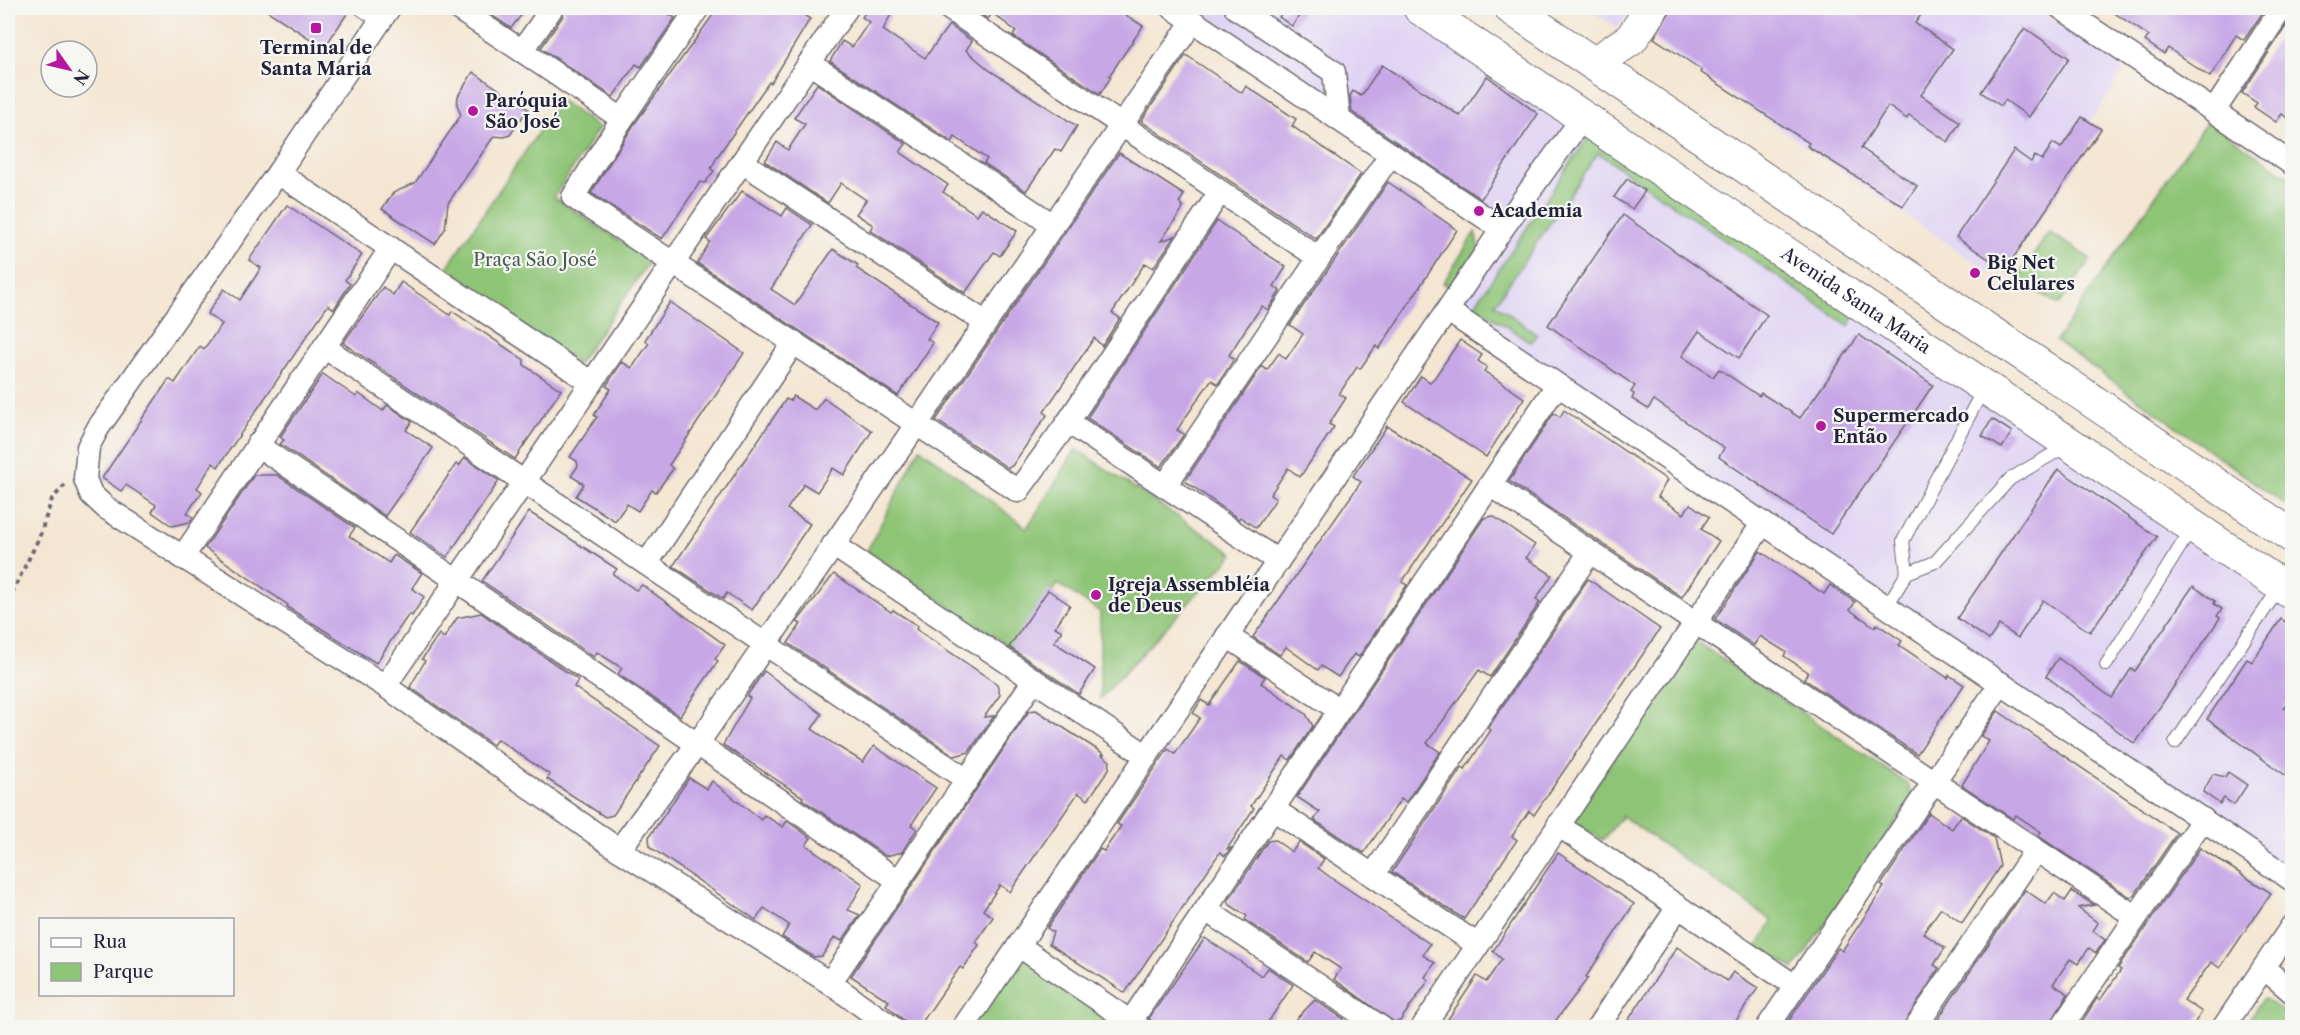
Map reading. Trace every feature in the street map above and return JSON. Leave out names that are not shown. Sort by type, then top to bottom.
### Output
[{"type":"main road","name":"Avenida Santa Maria","points":[[1420,8],[1446,17],[1583,117],[2287,590]]},
{"type":"main road","points":[[1511,8],[2292,536]]},
{"type":"main road","points":[[1594,64],[1631,39],[1652,8]]},
{"type":"main road","points":[[1631,39],[1635,92]]},
{"type":"main road","points":[[1985,387],[2012,346]]},
{"type":"main road","points":[[2041,425],[2069,385]]},
{"type":"street","points":[[457,8],[621,119]]},
{"type":"street","points":[[522,51],[552,8]]},
{"type":"street","points":[[698,8],[621,119],[573,197],[1018,491],[1068,422],[1220,192]]},
{"type":"street","points":[[385,686],[847,8]]},
{"type":"street","points":[[948,8],[1319,258]]},
{"type":"street","points":[[1173,8],[1502,229]]},
{"type":"street","points":[[1236,8],[1334,72],[1339,119]]},
{"type":"street","points":[[2061,8],[2292,164]]},
{"type":"street","points":[[2214,111],[2282,8]]},
{"type":"street","points":[[385,15],[278,173],[98,428],[85,462],[85,479],[91,494],[106,508],[182,558],[385,686],[619,850],[830,982],[893,1028]]},
{"type":"street","points":[[619,850],[698,744],[1193,21]]},
{"type":"street","points":[[809,63],[1053,225]]},
{"type":"street","points":[[963,1028],[1502,229],[1583,117]]},
{"type":"street","points":[[1165,486],[1391,154]]},
{"type":"street","points":[[742,162],[986,323]]},
{"type":"street","points":[[278,173],[592,383]]},
{"type":"street","points":[[182,558],[391,248]]},
{"type":"street","points":[[1448,311],[2292,879]]},
{"type":"street","points":[[646,563],[794,342]]},
{"type":"street","points":[[324,347],[967,780]]},
{"type":"street","points":[[1019,946],[1136,1024],[1206,910],[1557,385]]},
{"type":"street","points":[[1068,422],[1278,561]]},
{"type":"street","points":[[258,445],[899,881]]},
{"type":"street","points":[[1490,484],[2136,917]]},
{"type":"street","points":[[1422,1028],[1762,523]]},
{"type":"street","points":[[834,545],[1147,756]]},
{"type":"street","points":[[1373,875],[1590,552]]},
{"type":"street","points":[[1227,636],[1339,711]]},
{"type":"street","points":[[830,982],[1034,680]]},
{"type":"street","points":[[1767,1028],[2001,683]]},
{"type":"street","points":[[1273,809],[1478,945]]},
{"type":"street","points":[[2061,1028],[2203,819]]},
{"type":"street","points":[[1558,825],[1795,986]]},
{"type":"street","points":[[1915,1028],[2036,850]]},
{"type":"street","points":[[1597,1028],[1678,907]]},
{"type":"street","points":[[1206,910],[1383,1028]]},
{"type":"street","points":[[2223,1028],[2292,926]]},
{"type":"street","points":[[2264,968],[2292,992]]},
{"type":"lane","points":[[358,8],[385,15]]},
{"type":"lane","points":[[1907,573],[1903,541],[1985,387]]},
{"type":"lane","points":[[1887,606],[1907,573],[1935,562],[2010,479],[2070,444]]},
{"type":"lane","points":[[2106,665],[2193,527]]},
{"type":"lane","points":[[2175,743],[2287,590]]},
{"type":"path","points":[[8,601],[39,538],[52,499],[85,462]]},
{"type":"shaded area","points":[[1176,8],[1423,8],[2292,593],[2292,880],[1448,311],[1506,227]]},
{"type":"shaded area","points":[[1586,8],[1632,8],[1618,28]]},
{"type":"shaded area","points":[[1673,8],[2035,8],[2125,70],[1989,272],[1654,42]]},
{"type":"green space","name":"Praça São José","points":[[560,100],[599,128],[554,197],[650,261],[578,364],[442,275]]},
{"type":"green space","points":[[2207,121],[2292,179],[2292,509],[2056,341]]},
{"type":"green space","points":[[1593,130],[1858,310],[1849,326],[1598,153],[1495,304],[1537,334],[1531,342],[1474,306]]},
{"type":"green space","points":[[1475,232],[1480,251],[1453,289],[1443,283]]},
{"type":"green space","points":[[2049,232],[2091,259],[2059,305],[2017,279]]},
{"type":"green space","points":[[920,448],[1027,528],[1076,449],[1234,554],[1100,699],[1100,612],[1058,584],[1016,651],[867,551]]},
{"type":"green space","points":[[1694,640],[1908,784],[1912,798],[1794,969],[1757,947],[1772,921],[1622,816],[1603,840],[1571,822]]},
{"type":"green space","points":[[1019,946],[1140,1028],[963,1028]]},
{"type":"green space","points":[[2263,998],[2292,1018],[2292,1027],[2244,1027]]},
{"type":"building","name":"Terminal de Santa Maria","points":[[263,8],[351,8],[324,48]]},
{"type":"building","points":[[481,8],[527,8],[511,28]]},
{"type":"building","points":[[565,8],[674,8],[669,14],[675,18],[641,67],[636,64],[613,97],[541,48],[563,16]]},
{"type":"building","points":[[718,8],[793,8],[810,19],[771,83],[769,82],[717,157],[711,169],[714,171],[705,183],[700,182],[662,239],[591,193],[633,126]]},
{"type":"building","points":[[868,8],[894,8],[883,30],[925,58],[949,25],[972,41],[966,50],[989,70],[1077,126],[1061,152],[1055,149],[1026,191],[984,163],[987,159],[955,137],[952,142],[830,61],[842,41],[852,47],[869,22],[862,17]]},
{"type":"building","points":[[971,8],[1115,8],[1143,26],[1109,76],[1111,77],[1100,94],[1013,36],[1016,31],[992,13],[988,19]]},
{"type":"building","points":[[1286,8],[1305,8],[1292,26],[1279,17]]},
{"type":"building","points":[[1672,8],[1926,8],[1915,23],[1953,49],[1921,95],[1960,122],[1948,142],[1909,115],[1907,119],[1888,106],[1861,148],[1917,186],[1903,206],[1807,146],[1809,143],[1700,72],[1702,70],[1654,38]]},
{"type":"building","points":[[2107,8],[2266,8],[2244,40],[2236,35],[2210,77],[2168,48],[2164,54],[2145,41],[2149,36]]},
{"type":"building","points":[[2292,17],[2292,121],[2282,114],[2276,122],[2254,107],[2257,103],[2242,93]]},
{"type":"building","points":[[2025,28],[2069,58],[2029,117],[2005,100],[2001,106],[1981,92]]},
{"type":"building","points":[[1186,55],[1242,93],[1246,86],[1296,119],[1292,126],[1361,174],[1316,239],[1141,121]]},
{"type":"building","points":[[1382,65],[1460,116],[1487,76],[1538,114],[1481,199],[1352,112],[1350,96],[1353,91],[1361,96]]},
{"type":"building","points":[[473,72],[528,109],[510,135],[494,136],[448,203],[445,229],[435,244],[382,209],[393,193],[415,183],[461,115],[457,105],[458,96]]},
{"type":"building","points":[[817,84],[906,144],[900,152],[948,185],[943,192],[977,215],[982,208],[1017,231],[1000,256],[994,252],[965,293],[870,230],[873,225],[856,214],[866,200],[841,183],[828,203],[765,161],[777,142],[788,150],[805,124],[794,118]]},
{"type":"building","points":[[2082,117],[2101,129],[2005,270],[1956,237],[2014,150],[2031,162],[2035,156],[2042,160],[2053,143],[2061,148]]},
{"type":"building","points":[[1119,153],[1184,195],[1179,203],[1184,207],[1161,241],[1175,236],[1153,268],[1145,263],[1112,313],[1120,318],[1102,346],[1094,338],[1044,412],[1047,415],[1012,466],[1008,468],[936,420]]},
{"type":"building","points":[[1627,179],[1645,191],[1632,209],[1614,197]]},
{"type":"building","points":[[1388,182],[1457,230],[1379,349],[1376,346],[1360,369],[1357,367],[1339,394],[1346,398],[1329,424],[1334,427],[1300,477],[1288,468],[1270,495],[1276,499],[1256,528],[1240,517],[1239,519],[1185,481],[1262,366],[1267,370],[1279,353],[1286,359],[1303,334],[1290,325]]},
{"type":"building","points":[[742,191],[782,216],[787,208],[812,225],[771,289],[795,305],[833,249],[858,265],[856,268],[938,322],[927,339],[933,343],[898,396],[697,263],[710,242],[706,239]]},
{"type":"building","points":[[287,205],[362,255],[345,280],[350,284],[334,309],[328,305],[218,467],[213,463],[197,488],[202,492],[187,513],[193,517],[190,522],[172,526],[152,512],[156,505],[126,485],[121,491],[102,478],[169,379],[175,383],[200,346],[204,349],[222,324],[207,314],[224,289],[240,300],[261,268],[249,260]]},
{"type":"building","points":[[1623,215],[1767,315],[1739,358],[1699,331],[1682,356],[1713,377],[1719,369],[1759,396],[1761,393],[1800,418],[1859,335],[1933,385],[1831,534],[1719,457],[1724,448],[1654,400],[1648,409],[1632,399],[1634,394],[1631,392],[1635,386],[1548,325]]},
{"type":"building","points":[[1217,221],[1286,267],[1274,286],[1280,291],[1268,310],[1262,306],[1245,330],[1229,355],[1234,359],[1218,384],[1211,380],[1177,430],[1184,434],[1161,467],[1087,418]]},
{"type":"building","points":[[401,282],[450,315],[452,311],[524,360],[524,365],[561,390],[515,459],[343,343],[383,287],[393,295]]},
{"type":"building","points":[[670,302],[744,353],[669,465],[673,469],[656,492],[652,490],[638,511],[627,504],[615,521],[576,496],[584,484],[571,476],[578,466],[577,461],[570,457],[597,417],[594,415],[611,389],[606,386],[622,362],[632,368],[649,343],[645,340]]},
{"type":"building","points":[[1460,340],[1482,355],[1478,361],[1487,367],[1484,371],[1524,398],[1486,457],[1404,402],[1421,376],[1430,382],[1435,377]]},
{"type":"building","points":[[323,374],[356,397],[358,393],[383,411],[387,405],[412,422],[406,430],[433,448],[385,516],[280,444],[284,440],[280,437]]},
{"type":"building","points":[[793,396],[815,410],[824,398],[872,431],[844,475],[833,468],[817,492],[804,484],[787,509],[810,524],[752,610],[727,593],[723,599],[673,566],[786,399],[790,401]]},
{"type":"building","points":[[1564,410],[1667,480],[1658,497],[1684,514],[1690,504],[1709,517],[1701,529],[1719,541],[1682,597],[1509,481],[1554,413],[1560,417]]},
{"type":"building","points":[[1992,419],[2012,432],[2002,448],[1982,436]]},
{"type":"building","points":[[1387,426],[1472,479],[1402,582],[1407,585],[1359,657],[1354,654],[1338,677],[1321,666],[1318,670],[1286,647],[1280,655],[1253,637],[1361,482],[1353,476]]},
{"type":"building","points":[[465,458],[499,481],[447,557],[410,532],[456,464],[459,466]]},
{"type":"building","points":[[2058,469],[2157,537],[2090,632],[2043,600],[2018,638],[1999,625],[1989,640],[1957,618]]},
{"type":"building","points":[[254,475],[277,475],[355,528],[349,536],[389,563],[394,555],[422,573],[412,588],[424,597],[412,616],[409,614],[376,663],[287,607],[288,605],[205,548]]},
{"type":"building","points":[[529,512],[617,569],[613,574],[636,590],[642,585],[725,645],[715,659],[718,661],[680,716],[618,674],[622,668],[597,652],[594,657],[482,581]]},
{"type":"building","points":[[1493,516],[1535,545],[1526,558],[1552,575],[1536,599],[1540,602],[1490,677],[1479,670],[1427,743],[1440,752],[1406,802],[1401,799],[1364,853],[1314,820],[1320,812],[1297,797],[1484,518]]},
{"type":"building","points":[[1760,551],[1824,594],[1830,585],[1855,602],[1850,610],[1875,627],[1877,624],[1902,641],[1899,645],[1948,678],[1949,675],[1964,685],[1917,754],[1804,679],[1808,672],[1784,656],[1786,652],[1760,636],[1754,645],[1715,619]]},
{"type":"building","points":[[834,574],[891,612],[893,610],[918,626],[916,629],[997,684],[1000,695],[984,717],[994,716],[969,752],[955,756],[788,643],[801,624],[797,622]]},
{"type":"building","points":[[1588,579],[1660,629],[1534,815],[1529,811],[1512,836],[1517,840],[1464,919],[1392,872],[1462,767],[1465,769],[1491,730],[1488,728]]},
{"type":"building","points":[[2193,586],[2215,601],[2214,604],[2222,609],[2217,616],[2220,618],[2135,744],[2046,676],[2058,658],[2112,698],[2131,669],[2135,671]]},
{"type":"building","points":[[1048,590],[1070,605],[1055,627],[1062,631],[1054,642],[1095,669],[1079,694],[1009,647]]},
{"type":"building","points":[[481,613],[578,680],[574,687],[660,746],[613,815],[605,817],[547,779],[550,775],[497,739],[493,745],[410,687],[425,661],[422,659],[439,634],[444,638],[457,618]]},
{"type":"building","points":[[2281,619],[2292,626],[2292,695],[2284,707],[2292,712],[2292,780],[2207,719],[2247,659],[2252,662]]},
{"type":"building","points":[[1240,661],[1265,677],[1261,683],[1306,714],[1313,726],[1290,760],[1284,756],[1251,806],[1254,808],[1227,849],[1231,848],[1225,856],[1220,852],[1125,993],[1049,944],[1053,932],[1047,928],[1100,849],[1104,851],[1121,826],[1117,824],[1168,749],[1175,754],[1200,718],[1193,713],[1201,700],[1209,705]]},
{"type":"building","points":[[764,671],[822,714],[812,729],[863,762],[874,746],[936,788],[911,825],[917,829],[902,852],[886,856],[802,799],[803,797],[723,745],[750,698],[747,696]]},
{"type":"building","points":[[1036,710],[1104,754],[1102,755],[1110,761],[1109,769],[1088,800],[1078,793],[1010,892],[1000,885],[983,910],[993,917],[976,942],[979,945],[963,969],[960,967],[918,1028],[913,1028],[886,1005],[889,1001],[851,976],[1029,711]]},
{"type":"building","points":[[1998,711],[2177,833],[2134,896],[2130,897],[2038,836],[2041,832],[2016,815],[2013,819],[1962,785],[1989,741],[1981,736]]},
{"type":"building","points":[[2228,772],[2247,785],[2234,805],[2224,798],[2220,804],[2203,792],[2213,774],[2225,777]]},
{"type":"building","points":[[689,778],[707,789],[712,781],[761,820],[764,815],[783,827],[787,821],[811,838],[806,845],[863,884],[848,910],[860,915],[842,941],[835,937],[822,956],[814,957],[782,937],[789,925],[764,908],[756,920],[650,847],[649,837]]},
{"type":"building","points":[[1929,813],[1952,829],[1961,816],[1994,838],[2000,866],[1962,923],[1941,908],[1923,933],[1945,948],[1934,965],[1939,968],[1902,1028],[1784,1028],[1838,948],[1842,951],[1884,887],[1881,885]]},
{"type":"building","points":[[1275,840],[1292,852],[1299,842],[1324,859],[1318,868],[1430,944],[1423,955],[1435,963],[1425,977],[1429,980],[1400,1021],[1394,1022],[1334,979],[1341,969],[1315,952],[1308,962],[1245,920],[1247,916],[1230,905],[1228,901],[1268,841]]},
{"type":"building","points":[[2200,848],[2271,893],[2220,968],[2211,962],[2184,1000],[2202,1012],[2191,1028],[2078,1028],[2097,998],[2100,1000],[2121,970],[2118,968]]},
{"type":"building","points":[[1558,853],[1634,904],[1586,977],[1588,978],[1550,1028],[1442,1028],[1477,976],[1486,982],[1502,959],[1493,951]]},
{"type":"building","points":[[2025,890],[2046,904],[2054,893],[2065,901],[2072,891],[2094,905],[2078,908],[2098,923],[2093,931],[2105,940],[2096,953],[2089,948],[2078,964],[2070,959],[2053,984],[2068,994],[2048,1028],[1932,1028]]},
{"type":"building","points":[[1205,938],[1262,976],[1268,968],[1293,985],[1264,1028],[1155,1028],[1149,1018]]},
{"type":"building","points":[[1677,947],[1727,981],[1733,972],[1758,988],[1731,1028],[1623,1028]]},
{"type":"building","points":[[1315,1000],[1344,1019],[1338,1028],[1287,1028]]},
{"type":"place","name":"Terminal de Santa Maria","points":[[316,28]]},
{"type":"place","name":"Paróquia São José","points":[[473,111]]},
{"type":"place","name":"Academia","points":[[1479,211]]},
{"type":"place","name":"Big Net Celulares","points":[[1975,273]]},
{"type":"place","name":"Supermercado Então","points":[[1821,426]]},
{"type":"place","name":"Igreja Assembléia de Deus","points":[[1096,595]]}]
